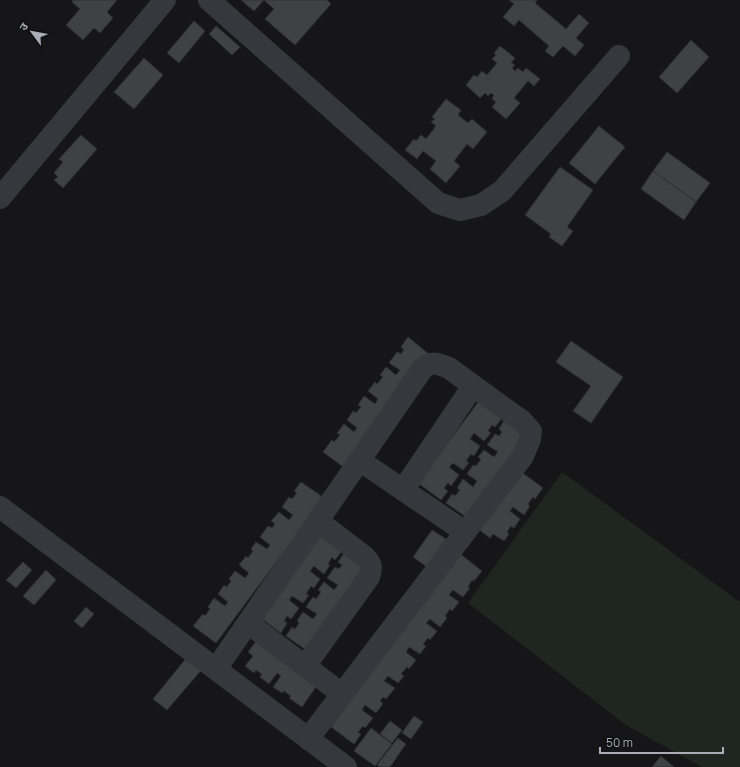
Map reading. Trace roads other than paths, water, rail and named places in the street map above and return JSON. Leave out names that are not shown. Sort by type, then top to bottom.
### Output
[{"type":"street","points":[[0,198],[165,0]]},
{"type":"street","points":[[209,0],[438,203],[460,210],[481,205],[502,191],[619,56]]},
{"type":"street","points":[[216,669],[423,368],[428,363],[438,363],[449,368],[522,422],[530,431],[530,439],[522,456],[308,739]]},
{"type":"street","points":[[403,490],[473,386]]},
{"type":"street","points":[[360,460],[465,532]]},
{"type":"street","points":[[0,507],[346,767]]},
{"type":"street","points":[[305,666],[369,577],[372,568],[370,562],[365,557],[318,521]]},
{"type":"street","points":[[248,623],[342,694]]}]
